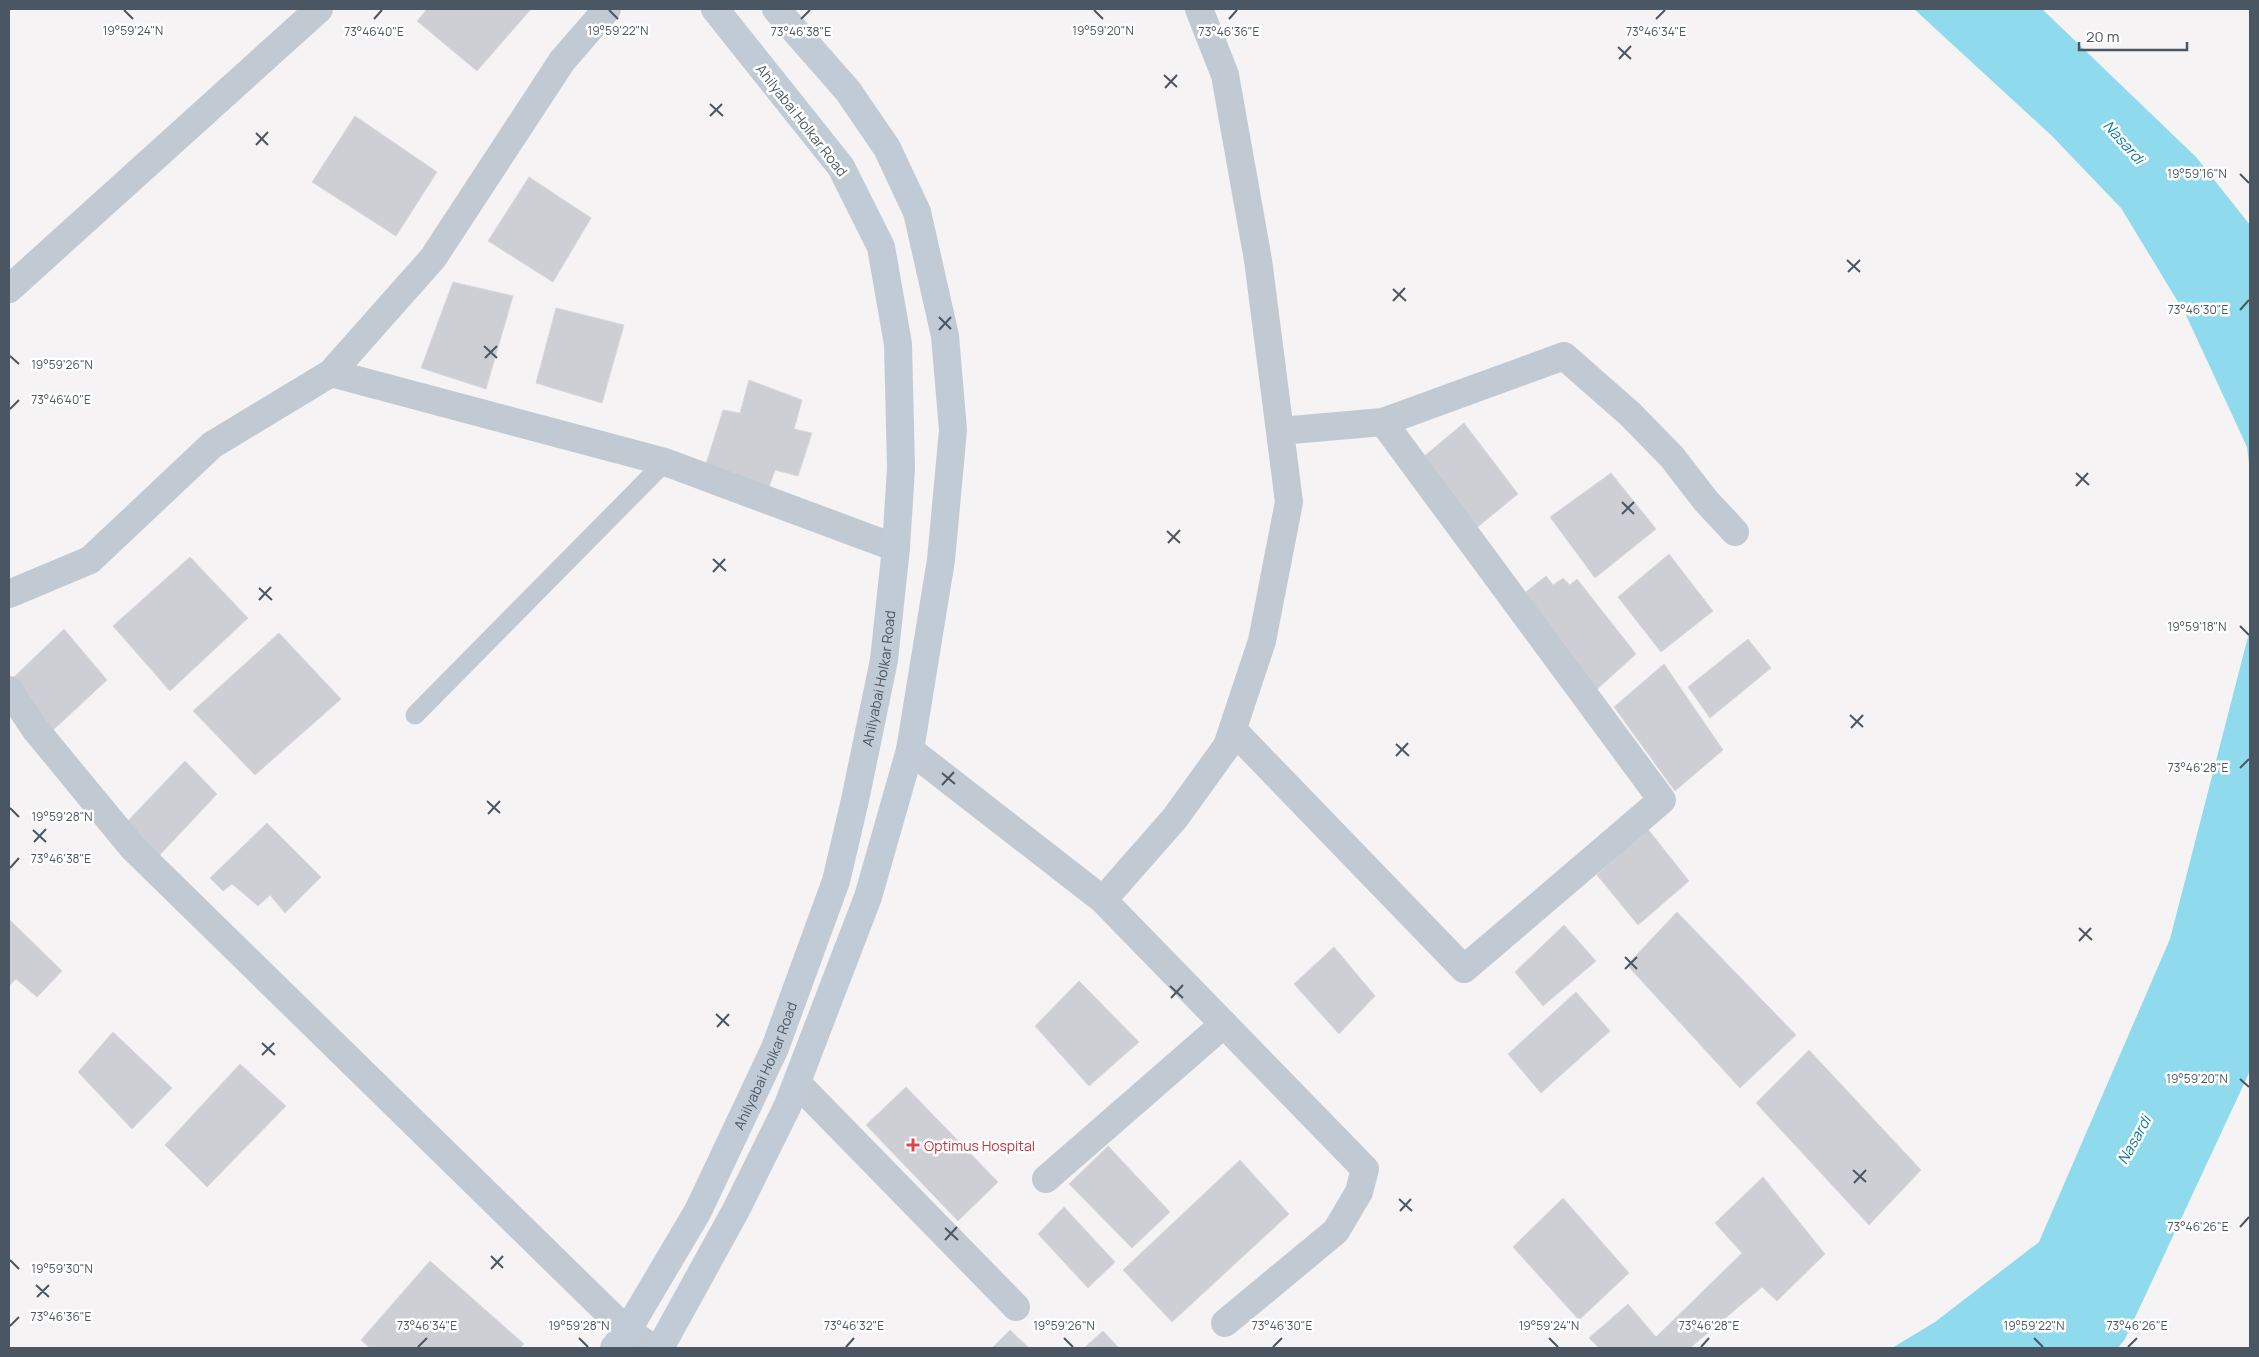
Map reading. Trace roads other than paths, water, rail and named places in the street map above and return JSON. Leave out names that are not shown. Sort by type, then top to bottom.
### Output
[{"type":"main road","name":"Ahilyabai Holkar Road","points":[[621,1340],[698,1211],[775,1048],[836,881],[856,800],[884,660],[896,548],[901,468],[898,344],[881,247],[841,167],[715,9]]},
{"type":"main road","points":[[660,1348],[736,1210],[788,1105],[868,897],[910,750],[941,560],[953,430],[945,336],[917,212],[887,148],[848,92],[776,9]]},
{"type":"street","points":[[9,290],[320,9]]},
{"type":"street","points":[[9,594],[90,560],[212,445],[331,373],[433,258],[562,61],[608,9]]},
{"type":"street","points":[[1103,900],[1175,818],[1227,746],[1262,641],[1289,502],[1258,260],[1225,75],[1199,9]]},
{"type":"street","points":[[1280,431],[1383,422],[1564,356],[1642,426],[1735,532]]},
{"type":"street","points":[[331,373],[665,462],[896,548]]},
{"type":"street","points":[[1232,730],[1464,969],[1662,800],[1383,422]]},
{"type":"street","points":[[9,690],[35,729],[134,848],[621,1340],[653,1348]]},
{"type":"street","points":[[910,750],[1103,900],[1365,1169],[1359,1192],[1336,1231],[1225,1323]]},
{"type":"street","points":[[1046,1179],[1224,1024]]},
{"type":"street","points":[[797,1083],[1016,1307]]},
{"type":"lane","points":[[415,715],[665,462]]},
{"type":"water","name":"Nasardi","points":[[1914,9],[2042,9],[2196,157],[2250,225],[2250,472],[2247,447],[2186,315],[2121,208],[2052,136]]},
{"type":"water","name":"Nasardi","points":[[2250,629],[2250,1071],[2125,1339],[2118,1348],[1892,1348],[1935,1322],[2039,1242],[2170,939]]},
{"type":"place","name":"Optimus Hospital","points":[[913,1145]]}]
